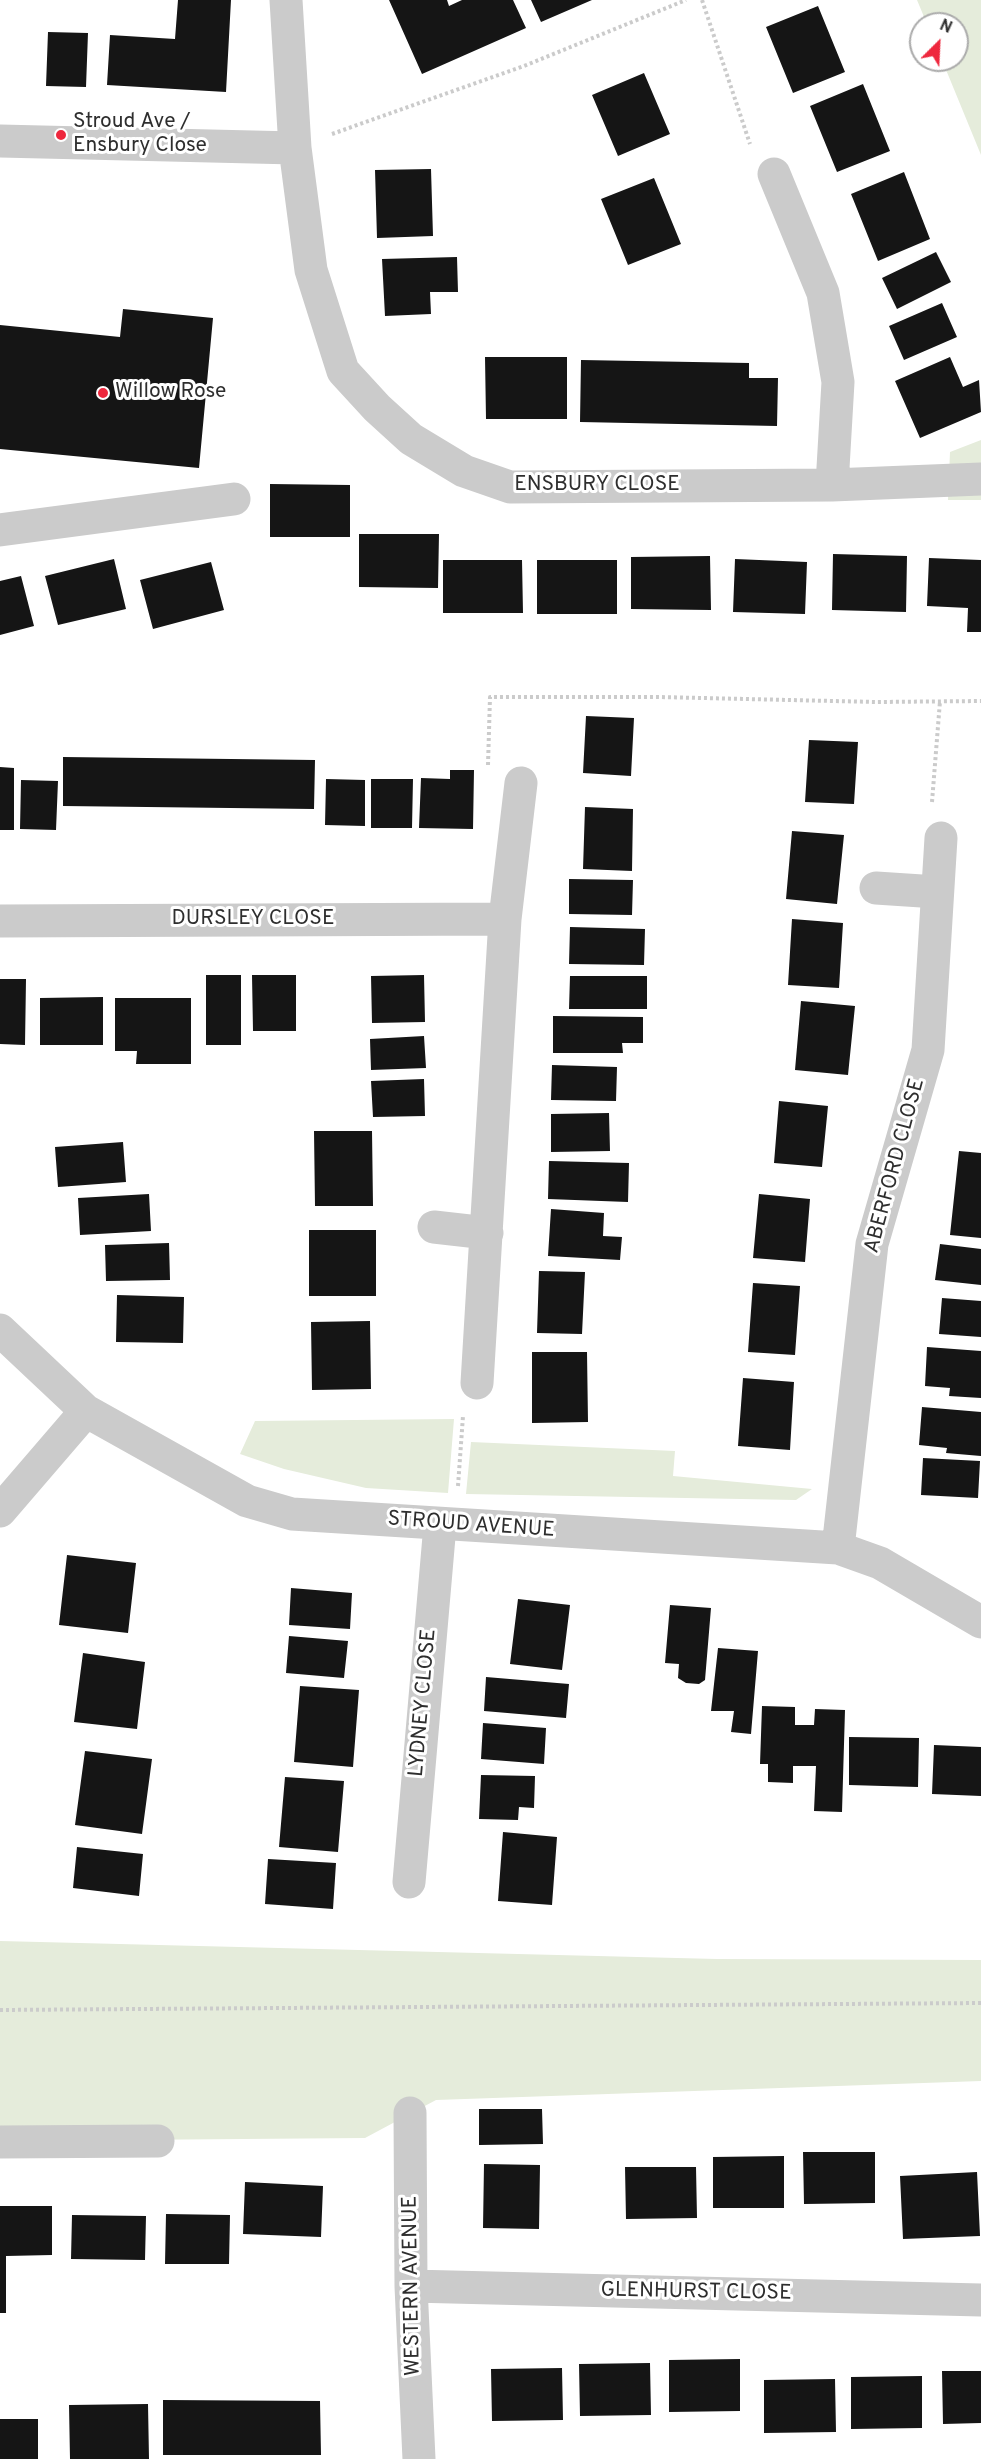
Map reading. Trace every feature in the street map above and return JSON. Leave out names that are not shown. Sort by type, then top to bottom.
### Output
[{"type":"street","points":[[0,141],[295,148],[286,0]]},
{"type":"street","name":"ENSBURY CLOSE","points":[[295,148],[311,270],[343,371],[377,408],[411,439],[464,471],[510,487],[832,485],[981,479]]},
{"type":"street","points":[[774,174],[823,293],[838,382],[832,485]]},
{"type":"street","points":[[0,530],[234,499]]},
{"type":"street","points":[[477,1383],[505,919],[520,783]]},
{"type":"street","name":"ABERFORD CLOSE","points":[[838,1548],[872,1244],[928,1050],[940,840]]},
{"type":"street","points":[[876,888],[937,892]]},
{"type":"street","name":"DURSLEY CLOSE","points":[[0,921],[505,919]]},
{"type":"street","points":[[434,1227],[487,1233]]},
{"type":"street","name":"STROUD AVENUE","points":[[0,1330],[86,1411],[247,1501],[292,1514],[838,1548],[880,1563],[981,1622]]},
{"type":"street","points":[[0,1511],[86,1411]]},
{"type":"street","name":"LYDNEY CLOSE","points":[[409,1882],[447,1525]]},
{"type":"street","name":"WESTERN AVENUE","points":[[411,2113],[411,2286],[419,2459]]},
{"type":"street","points":[[0,2142],[158,2141]]},
{"type":"street","name":"GLENHURST CLOSE","points":[[411,2286],[981,2300]]},
{"type":"path","points":[[295,148],[524,66],[686,0]]},
{"type":"path","points":[[702,0],[761,177],[774,174]]},
{"type":"path","points":[[520,783],[487,780],[490,697],[981,701]]},
{"type":"path","points":[[940,701],[929,841],[940,840]]},
{"type":"path","points":[[447,1525],[466,1382],[477,1383]]},
{"type":"path","points":[[0,2010],[981,2003]]},
{"type":"green space","points":[[917,0],[981,0],[981,155],[947,72],[969,72],[969,12],[922,12]]},
{"type":"green space","points":[[981,440],[981,500],[948,500],[950,452]]},
{"type":"green space","points":[[454,1419],[448,1493],[366,1488],[284,1469],[240,1454],[255,1421]]},
{"type":"green space","points":[[471,1442],[675,1451],[673,1476],[812,1489],[796,1500],[466,1494]]},
{"type":"green space","points":[[0,1941],[717,1959],[981,1960],[981,2081],[436,2100],[365,2138],[0,2141]]},
{"type":"building","points":[[178,0],[231,0],[226,92],[107,85],[110,35],[175,39]]},
{"type":"building","points":[[389,0],[447,0],[449,6],[462,0],[513,0],[526,28],[422,74]]},
{"type":"building","points":[[531,0],[592,0],[541,22]]},
{"type":"building","points":[[818,6],[845,72],[793,93],[766,27]]},
{"type":"building","points":[[48,32],[88,33],[86,87],[46,86]]},
{"type":"building","points":[[644,73],[670,134],[618,156],[592,95]]},
{"type":"building","points":[[863,84],[890,151],[837,172],[810,106]]},
{"type":"building","points":[[431,169],[433,236],[377,238],[375,170]]},
{"type":"building","points":[[904,172],[930,239],[878,261],[851,194]]},
{"type":"building","points":[[654,178],[681,244],[628,265],[601,199]]},
{"type":"building","points":[[936,252],[951,282],[897,309],[882,278]]},
{"type":"building","points":[[457,257],[458,292],[430,292],[431,314],[385,316],[382,259]]},
{"type":"building","points":[[942,303],[957,337],[904,360],[889,326]]},
{"type":"building","name":"Willow Rose","points":[[123,309],[213,318],[199,468],[0,449],[0,325],[120,337]]},
{"type":"building","points":[[485,357],[567,357],[567,419],[486,419]]},
{"type":"building","points":[[950,357],[963,387],[979,380],[981,412],[920,438],[895,381]]},
{"type":"building","points":[[581,360],[749,363],[749,378],[778,378],[777,426],[580,422]]},
{"type":"building","points":[[270,484],[350,485],[350,537],[270,537]]},
{"type":"building","points":[[359,534],[439,534],[438,588],[359,587]]},
{"type":"building","points":[[833,554],[907,556],[906,612],[832,610]]},
{"type":"building","points":[[710,556],[711,610],[631,609],[631,557]]},
{"type":"building","points":[[929,558],[981,560],[981,632],[967,632],[968,608],[927,606]]},
{"type":"building","points":[[114,559],[126,609],[58,625],[45,576]]},
{"type":"building","points":[[735,559],[807,562],[805,614],[733,612]]},
{"type":"building","points":[[443,560],[522,560],[523,613],[443,613]]},
{"type":"building","points":[[537,560],[617,560],[617,614],[537,614]]},
{"type":"building","points":[[211,562],[224,610],[153,629],[140,580]]},
{"type":"building","points":[[21,576],[34,626],[0,635],[0,581]]},
{"type":"building","points":[[586,716],[634,718],[631,776],[583,773]]},
{"type":"building","points":[[809,740],[858,742],[854,804],[805,802]]},
{"type":"building","points":[[63,757],[315,760],[314,809],[63,806]]},
{"type":"building","points":[[0,767],[14,768],[14,830],[0,830]]},
{"type":"building","points":[[450,770],[474,770],[473,829],[419,828],[421,778],[450,779]]},
{"type":"building","points":[[326,779],[365,780],[365,826],[325,825]]},
{"type":"building","points":[[371,779],[413,779],[412,828],[371,828]]},
{"type":"building","points":[[21,780],[58,781],[56,830],[20,829]]},
{"type":"building","points":[[585,807],[633,809],[632,871],[583,869]]},
{"type":"building","points":[[792,831],[844,835],[837,904],[786,899]]},
{"type":"building","points":[[569,879],[633,880],[632,915],[569,914]]},
{"type":"building","points":[[792,919],[843,923],[839,988],[788,985]]},
{"type":"building","points":[[570,927],[645,929],[644,965],[569,964]]},
{"type":"building","points":[[206,975],[241,975],[241,1045],[206,1045]]},
{"type":"building","points":[[252,975],[296,975],[296,1031],[253,1031]]},
{"type":"building","points":[[424,975],[425,1022],[372,1023],[371,976]]},
{"type":"building","points":[[570,976],[647,976],[647,1009],[569,1009]]},
{"type":"building","points":[[0,979],[26,979],[25,1045],[0,1044]]},
{"type":"building","points":[[103,997],[103,1045],[40,1045],[40,998]]},
{"type":"building","points":[[115,998],[191,998],[191,1064],[136,1064],[137,1051],[115,1051]]},
{"type":"building","points":[[801,1001],[855,1006],[848,1075],[795,1070]]},
{"type":"building","points":[[553,1016],[643,1017],[643,1043],[622,1043],[623,1053],[553,1053]]},
{"type":"building","points":[[424,1036],[426,1068],[371,1070],[370,1039]]},
{"type":"building","points":[[552,1065],[617,1067],[616,1101],[551,1100]]},
{"type":"building","points":[[424,1079],[425,1116],[373,1117],[371,1081]]},
{"type":"building","points":[[779,1101],[828,1106],[822,1167],[774,1163]]},
{"type":"building","points":[[609,1113],[610,1151],[551,1152],[551,1114]]},
{"type":"building","points":[[314,1131],[372,1131],[373,1206],[315,1206]]},
{"type":"building","points":[[123,1142],[126,1182],[58,1187],[55,1147]]},
{"type":"building","points":[[959,1151],[981,1153],[981,1238],[950,1235]]},
{"type":"building","points":[[549,1161],[629,1163],[628,1202],[548,1199]]},
{"type":"building","points":[[149,1194],[151,1231],[80,1235],[78,1198]]},
{"type":"building","points":[[759,1194],[810,1199],[805,1262],[753,1258]]},
{"type":"building","points":[[551,1209],[604,1213],[603,1236],[622,1237],[620,1260],[548,1256]]},
{"type":"building","points":[[309,1230],[376,1230],[376,1296],[309,1296]]},
{"type":"building","points":[[169,1243],[170,1280],[106,1281],[105,1245]]},
{"type":"building","points":[[940,1244],[981,1249],[981,1285],[935,1280]]},
{"type":"building","points":[[539,1271],[585,1272],[582,1334],[537,1333]]},
{"type":"building","points":[[753,1283],[800,1286],[795,1355],[748,1352]]},
{"type":"building","points":[[117,1295],[184,1297],[183,1343],[116,1342]]},
{"type":"building","points":[[942,1298],[981,1301],[981,1337],[939,1334]]},
{"type":"building","points":[[370,1321],[371,1389],[312,1390],[311,1322]]},
{"type":"building","points":[[927,1347],[981,1351],[981,1398],[949,1396],[950,1388],[925,1386]]},
{"type":"building","points":[[532,1352],[587,1352],[588,1422],[532,1423]]},
{"type":"building","points":[[743,1378],[794,1382],[790,1450],[738,1446]]},
{"type":"building","points":[[922,1407],[981,1412],[981,1456],[946,1453],[947,1448],[919,1445]]},
{"type":"building","points":[[923,1458],[980,1461],[978,1498],[921,1495]]},
{"type":"building","points":[[67,1555],[136,1563],[128,1633],[59,1625]]},
{"type":"building","points":[[291,1588],[352,1593],[350,1629],[289,1625]]},
{"type":"building","points":[[518,1599],[570,1605],[562,1670],[510,1664]]},
{"type":"building","points":[[670,1605],[711,1608],[705,1680],[699,1684],[686,1683],[678,1678],[679,1664],[665,1663]]},
{"type":"building","points":[[289,1636],[348,1641],[344,1678],[286,1673]]},
{"type":"building","points":[[718,1648],[758,1651],[751,1734],[731,1732],[734,1711],[711,1711]]},
{"type":"building","points":[[83,1653],[145,1662],[137,1729],[74,1722]]},
{"type":"building","points":[[486,1677],[569,1684],[566,1718],[484,1711]]},
{"type":"building","points":[[300,1686],[359,1690],[353,1767],[294,1762]]},
{"type":"building","points":[[762,1706],[795,1707],[795,1725],[814,1725],[815,1709],[845,1710],[842,1812],[814,1811],[816,1766],[793,1766],[793,1783],[768,1782],[768,1764],[760,1764]]},
{"type":"building","points":[[483,1723],[546,1728],[544,1764],[481,1759]]},
{"type":"building","points":[[849,1737],[919,1738],[918,1787],[849,1785]]},
{"type":"building","points":[[934,1745],[981,1747],[981,1796],[932,1794]]},
{"type":"building","points":[[85,1751],[152,1759],[142,1834],[75,1825]]},
{"type":"building","points":[[481,1775],[535,1776],[534,1808],[519,1807],[518,1820],[479,1819]]},
{"type":"building","points":[[285,1777],[344,1781],[338,1852],[279,1847]]},
{"type":"building","points":[[503,1832],[557,1837],[552,1905],[498,1901]]},
{"type":"building","points":[[77,1847],[143,1854],[139,1896],[73,1888]]},
{"type":"building","points":[[268,1859],[336,1863],[333,1909],[265,1904]]},
{"type":"building","points":[[479,2109],[542,2109],[543,2144],[479,2145]]},
{"type":"building","points":[[803,2152],[875,2152],[875,2203],[804,2204]]},
{"type":"building","points":[[784,2156],[784,2208],[713,2208],[713,2157]]},
{"type":"building","points":[[484,2164],[540,2165],[539,2229],[483,2228]]},
{"type":"building","points":[[625,2167],[696,2167],[697,2218],[626,2219]]},
{"type":"building","points":[[977,2172],[980,2236],[903,2239],[900,2176]]},
{"type":"building","points":[[245,2182],[323,2186],[321,2237],[243,2234]]},
{"type":"building","points":[[0,2206],[52,2206],[52,2255],[6,2256],[6,2313],[0,2313]]},
{"type":"building","points":[[166,2214],[230,2215],[229,2264],[165,2264]]},
{"type":"building","points":[[72,2215],[146,2216],[145,2260],[71,2259]]},
{"type":"building","points":[[740,2359],[740,2411],[669,2412],[669,2360]]},
{"type":"building","points":[[650,2363],[651,2415],[580,2416],[579,2364]]},
{"type":"building","points":[[562,2368],[563,2420],[492,2421],[491,2369]]},
{"type":"building","points":[[942,2371],[981,2371],[981,2423],[943,2424]]},
{"type":"building","points":[[922,2376],[922,2428],[851,2429],[851,2377]]},
{"type":"building","points":[[835,2379],[836,2432],[764,2433],[764,2380]]},
{"type":"building","points":[[163,2400],[320,2401],[321,2455],[163,2455]]},
{"type":"building","points":[[148,2404],[149,2459],[70,2459],[69,2405]]},
{"type":"building","points":[[0,2419],[38,2419],[38,2459],[0,2459]]},
{"type":"place","name":"Stroud Ave / Ensbury Close","points":[[61,135]]},
{"type":"place","name":"Willow Rose","points":[[103,393]]}]
